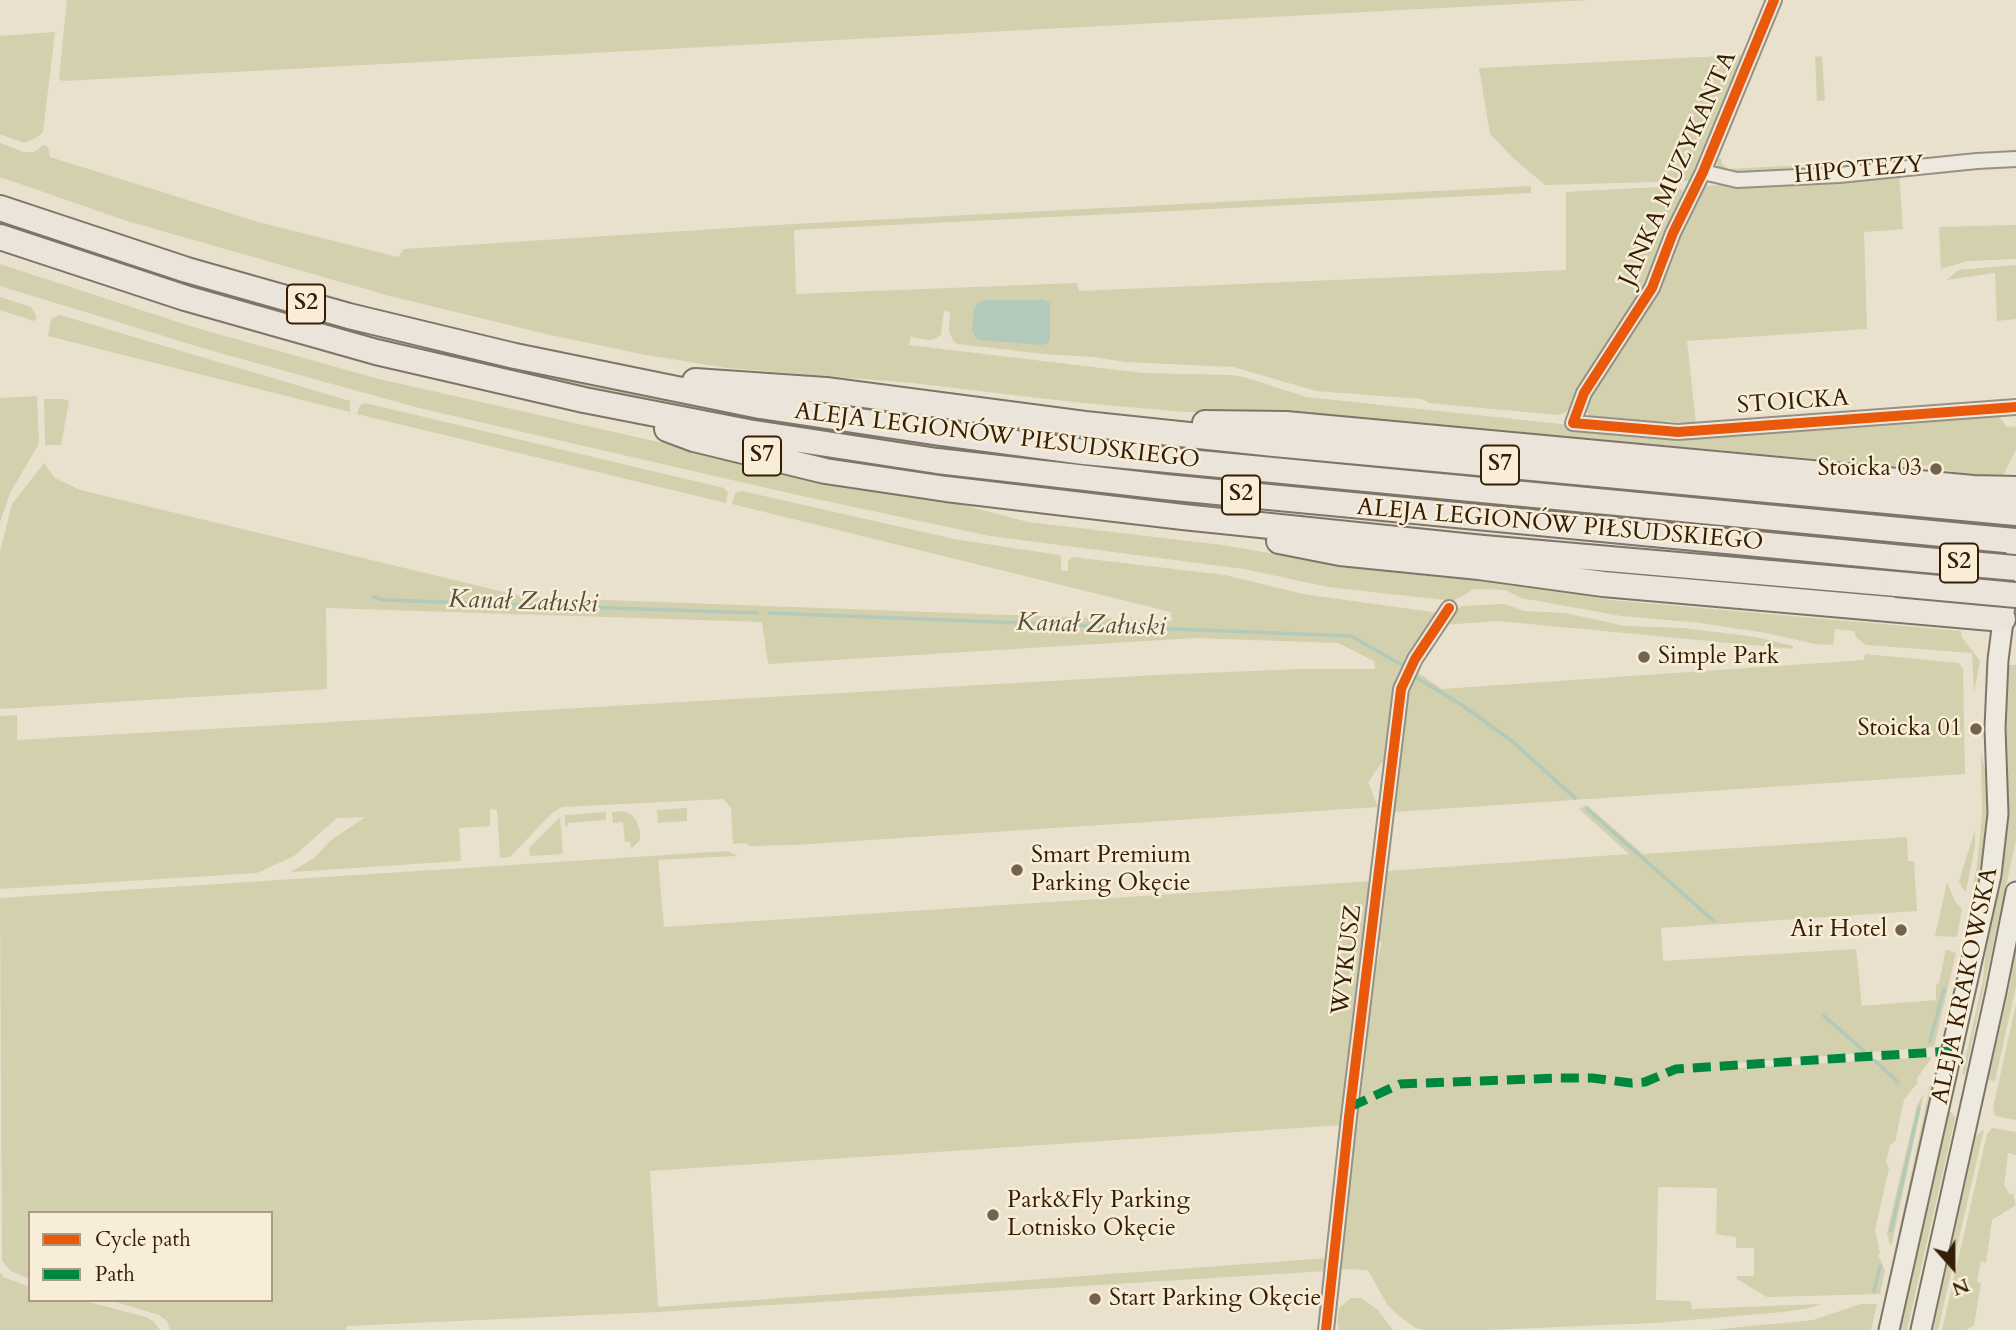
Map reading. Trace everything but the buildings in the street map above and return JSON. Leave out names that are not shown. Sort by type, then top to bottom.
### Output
[{"type":"highway","name":"ALEJA LEGIONÓW PIŁSUDSKIEGO","points":[[0,208],[136,254],[265,293],[429,336],[674,390],[850,421],[1084,452],[2016,541]]},
{"type":"highway","name":"ALEJA LEGIONÓW PIŁSUDSKIEGO","points":[[0,237],[185,298],[376,352],[584,400],[748,432],[937,461],[1178,488],[2016,568]]},
{"type":"highway","name":"S7","points":[[618,378],[761,384],[826,390],[1085,424],[1274,444],[2016,513]]},
{"type":"highway","name":"S7","points":[[584,400],[694,439],[825,471],[946,489],[1483,548],[2016,595]]},
{"type":"highway","points":[[1085,424],[1286,424],[1973,488],[2016,489]]},
{"type":"highway","points":[[1183,517],[1256,537],[1340,553],[1479,567],[1603,584],[2009,620]]},
{"type":"main road","name":"ALEJA KRAKOWSKA","points":[[1889,1330],[1991,875],[1998,814],[1996,703],[2016,554]]},
{"type":"main road","name":"ALEJA KRAKOWSKA","points":[[1921,1330],[2016,892]]},
{"type":"street","name":"JANKA MUZYKANTA","points":[[1573,423],[1584,393],[1652,288],[1673,233],[1703,172],[1774,0]]},
{"type":"street","name":"HIPOTEZY","points":[[1703,172],[1725,178],[1751,179],[1839,175],[2016,159]]},
{"type":"street","name":"STOICKA","points":[[1573,423],[1678,432],[2016,407]]},
{"type":"street","name":"WYKUSZ","points":[[1326,1330],[1401,689],[1415,659],[1449,608]]},
{"type":"shaded area","points":[[67,0],[1592,0],[63,81],[59,79]]},
{"type":"shaded area","points":[[55,32],[43,132],[24,143],[0,134],[0,36]]},
{"type":"shaded area","points":[[1744,55],[1690,181],[1545,185],[1490,134],[1479,68]]},
{"type":"shaded area","points":[[1822,56],[1825,100],[1817,101],[1815,57]]},
{"type":"shaded area","points":[[0,143],[24,152],[34,152],[44,145],[48,147],[50,157],[258,222],[398,257],[404,249],[793,224],[1531,186],[1531,193],[794,230],[796,294],[1077,283],[1079,291],[1566,270],[1566,192],[1677,186],[1685,193],[1642,298],[1570,407],[1565,413],[1558,415],[1429,403],[1422,399],[1316,391],[1233,367],[1125,362],[958,344],[949,332],[950,312],[944,311],[941,335],[929,340],[911,337],[909,345],[1143,373],[1231,375],[1306,397],[1646,433],[1661,439],[1737,437],[1771,431],[1997,414],[2007,427],[2016,426],[2016,450],[2002,478],[1996,480],[1919,465],[1905,467],[1291,412],[1184,412],[912,383],[727,368],[641,354],[546,334],[390,296],[127,221],[0,177]]},
{"type":"shaded area","points":[[1715,157],[1722,159],[1721,163],[1728,169],[1841,163],[1841,171],[1720,173]]},
{"type":"shaded area","points":[[1899,174],[1903,229],[1864,232],[1867,329],[1687,341],[1696,424],[1664,421],[1651,428],[1589,418],[1585,406],[1621,346],[1703,186],[1820,179],[1827,184],[1858,181],[1862,176]]},
{"type":"shaded area","points":[[0,219],[663,398],[1895,540],[1895,546],[1013,460],[780,426],[662,405],[458,360],[290,316],[176,285],[0,226]]},
{"type":"shaded area","points":[[2016,225],[2016,259],[1967,261],[1941,269],[1939,227]]},
{"type":"shaded area","points":[[0,264],[193,327],[379,379],[786,473],[944,500],[1028,522],[1222,545],[1315,561],[1540,585],[1610,600],[1961,631],[1961,636],[1980,661],[1974,693],[1972,653],[1866,645],[1856,637],[1854,631],[1835,629],[1833,645],[1815,644],[1700,623],[1621,616],[1521,598],[1505,590],[1474,589],[1453,601],[1328,587],[1244,569],[990,536],[793,494],[423,409],[216,352],[0,286]]},
{"type":"shaded area","points":[[2016,265],[2016,319],[1997,321],[1995,273],[1946,280],[1959,270]]},
{"type":"shaded area","points":[[0,297],[31,307],[37,318],[34,321],[0,310]]},
{"type":"shaded area","points":[[985,300],[1044,300],[1050,303],[1048,343],[1042,345],[980,340],[975,337],[972,329],[974,309],[977,303]]},
{"type":"shaded area","points":[[60,315],[350,401],[350,412],[48,336],[51,319]]},
{"type":"shaded area","points":[[37,396],[39,444],[10,493],[0,522],[0,398]]},
{"type":"shaded area","points":[[798,398],[1901,511],[1901,517],[1103,440]]},
{"type":"shaded area","points":[[44,399],[69,401],[61,445],[45,445]]},
{"type":"shaded area","points":[[365,403],[724,488],[728,493],[726,503],[357,414],[360,405]]},
{"type":"shaded area","points":[[789,453],[1030,487],[1278,514],[1886,571],[1277,520],[867,470]]},
{"type":"shaded area","points":[[44,463],[55,478],[80,490],[525,597],[1172,621],[1171,612],[732,504],[735,493],[742,491],[954,539],[1059,555],[1061,571],[1068,571],[1068,561],[1072,557],[1225,575],[1303,594],[1439,613],[1420,643],[1386,757],[1368,782],[1378,807],[748,846],[747,843],[733,844],[731,808],[723,799],[562,807],[552,813],[510,857],[500,858],[497,810],[490,809],[490,826],[459,828],[461,861],[291,872],[314,858],[330,841],[365,817],[337,818],[294,856],[257,873],[0,889],[0,716],[17,715],[17,740],[1156,675],[1375,669],[1374,661],[1338,643],[1195,638],[768,664],[762,622],[326,608],[327,689],[0,709],[0,552],[12,504]]},
{"type":"shaded area","points":[[1504,604],[1525,611],[1565,613],[1625,626],[1683,628],[1756,637],[1793,646],[1793,649],[1498,621],[1442,625],[1461,606]]},
{"type":"shaded area","points":[[1865,654],[1959,663],[1963,669],[1965,774],[1393,812],[1407,680],[1414,670],[1442,689],[1864,660]]},
{"type":"shaded area","points":[[2008,665],[2016,665],[2016,840],[1965,1074],[1962,1074],[1983,980],[1987,939],[2005,852],[2005,707]]},
{"type":"shaded area","points":[[1981,752],[1987,778],[1986,842],[1981,877],[1972,890],[1982,815]]},
{"type":"shaded area","points":[[1587,805],[1643,854],[1907,837],[1908,861],[1914,861],[1917,911],[1661,928],[1663,961],[1856,949],[1862,1006],[1936,1000],[1936,984],[1939,983],[1946,949],[1956,953],[1934,1047],[1738,1063],[1738,1068],[1932,1057],[1904,1100],[1895,1142],[1890,1145],[1886,1162],[1889,1168],[1875,1230],[1880,1253],[1878,1255],[1885,1270],[1880,1294],[1767,1297],[1737,1279],[1737,1276],[1754,1276],[1754,1248],[1736,1248],[1736,1237],[1716,1234],[1717,1188],[1658,1187],[1656,1300],[1691,1301],[1692,1309],[1820,1304],[1783,1312],[1654,1323],[1424,1330],[1416,1328],[1387,1304],[1368,1270],[1339,1269],[1371,989],[1382,942],[1376,942],[1387,871],[1629,854],[1579,809]]},
{"type":"shaded area","points":[[687,808],[687,821],[658,823],[657,810]]},
{"type":"shaded area","points":[[623,811],[631,814],[640,831],[640,840],[631,849],[630,842],[625,842],[623,822],[613,823],[612,812]]},
{"type":"shaded area","points":[[606,812],[606,820],[568,823],[568,826],[565,826],[565,815]]},
{"type":"shaded area","points":[[560,817],[563,854],[530,856],[529,848]]},
{"type":"shaded area","points":[[1975,830],[1975,846],[1966,892],[1959,881]]},
{"type":"shaded area","points":[[728,851],[737,856],[658,860],[664,927],[1374,881],[1343,1125],[650,1171],[658,1307],[1329,1258],[1327,1271],[658,1312],[347,1326],[346,1330],[170,1330],[167,1321],[159,1315],[116,1302],[273,1302],[273,1211],[28,1211],[28,1278],[11,1271],[2,1261],[0,898]]},
{"type":"shaded area","points":[[1947,882],[1955,901],[1962,909],[1957,937],[1935,936]]},
{"type":"shaded area","points":[[2016,934],[2016,986],[1995,1081],[1988,1080],[2010,985]]},
{"type":"shaded area","points":[[2016,1004],[2016,1120],[1995,1116],[1993,1108]]},
{"type":"shaded area","points":[[1934,1085],[1896,1254],[1894,1254],[1930,1086]]},
{"type":"shaded area","points":[[1924,1093],[1890,1246],[1887,1233],[1917,1105]]},
{"type":"shaded area","points":[[1948,1112],[1955,1118],[1907,1330],[1899,1330]]},
{"type":"shaded area","points":[[1992,1128],[2016,1132],[2016,1155],[2008,1153],[2004,1185],[2010,1195],[2013,1193],[2016,1205],[1992,1220],[1986,1263],[1981,1261],[1977,1281],[1981,1283],[1974,1325],[1966,1330],[1942,1330],[1987,1134]]},
{"type":"shaded area","points":[[1984,1129],[1938,1330],[1933,1330],[1976,1136]]},
{"type":"shaded area","points":[[0,1272],[3,1277],[28,1286],[28,1302],[89,1302],[146,1317],[160,1330],[0,1330]]},
{"type":"shaded area","points":[[1351,1298],[1361,1298],[1377,1309],[1393,1330],[1339,1330],[1339,1308]]},
{"type":"shaded area","points":[[1861,1304],[1877,1304],[1871,1330],[1711,1330],[1813,1320]]},
{"type":"waterway","name":"Kanał Załuski","points":[[373,597],[385,600],[757,613]]},
{"type":"waterway","name":"Kanał Załuski","points":[[769,613],[1351,636],[1404,666]]},
{"type":"waterway","name":"Kanał Załuski","points":[[1412,675],[1462,705],[1513,742],[1575,798]]},
{"type":"waterway","name":"Kanał Załuski","points":[[1587,809],[1714,921]]},
{"type":"waterway","points":[[1930,1041],[1944,989]]},
{"type":"waterway","name":"Kanał Załuski","points":[[1823,1015],[1864,1051]]},
{"type":"waterway","name":"Kanał Załuski","points":[[1874,1060],[1898,1082]]},
{"type":"waterway","points":[[1891,1231],[1919,1108]]},
{"type":"waterway","points":[[1874,1291],[1880,1266]]},
{"type":"marked path","points":[[1350,1107],[1400,1084],[1558,1078],[1592,1078],[1631,1083],[1645,1082],[1676,1069],[1952,1051]]},
{"type":"cycle path","points":[[1774,0],[1703,172],[1673,233],[1652,288],[1584,393],[1573,423],[1678,432],[2016,407]]},
{"type":"cycle path","points":[[1326,1330],[1401,689],[1415,659],[1449,608]]},
{"type":"place","name":"Stoicka 03","points":[[1936,469]]},
{"type":"place","name":"Simple Park","points":[[1644,657]]},
{"type":"place","name":"Stoicka 01","points":[[1976,729]]},
{"type":"place","name":"Smart Premium Parking Okęcie","points":[[1017,870]]},
{"type":"place","name":"Air Hotel","points":[[1901,930]]},
{"type":"place","name":"Park&Fly Parking Lotnisko Okęcie","points":[[993,1215]]},
{"type":"place","name":"Start Parking Okęcie","points":[[1095,1299]]}]
